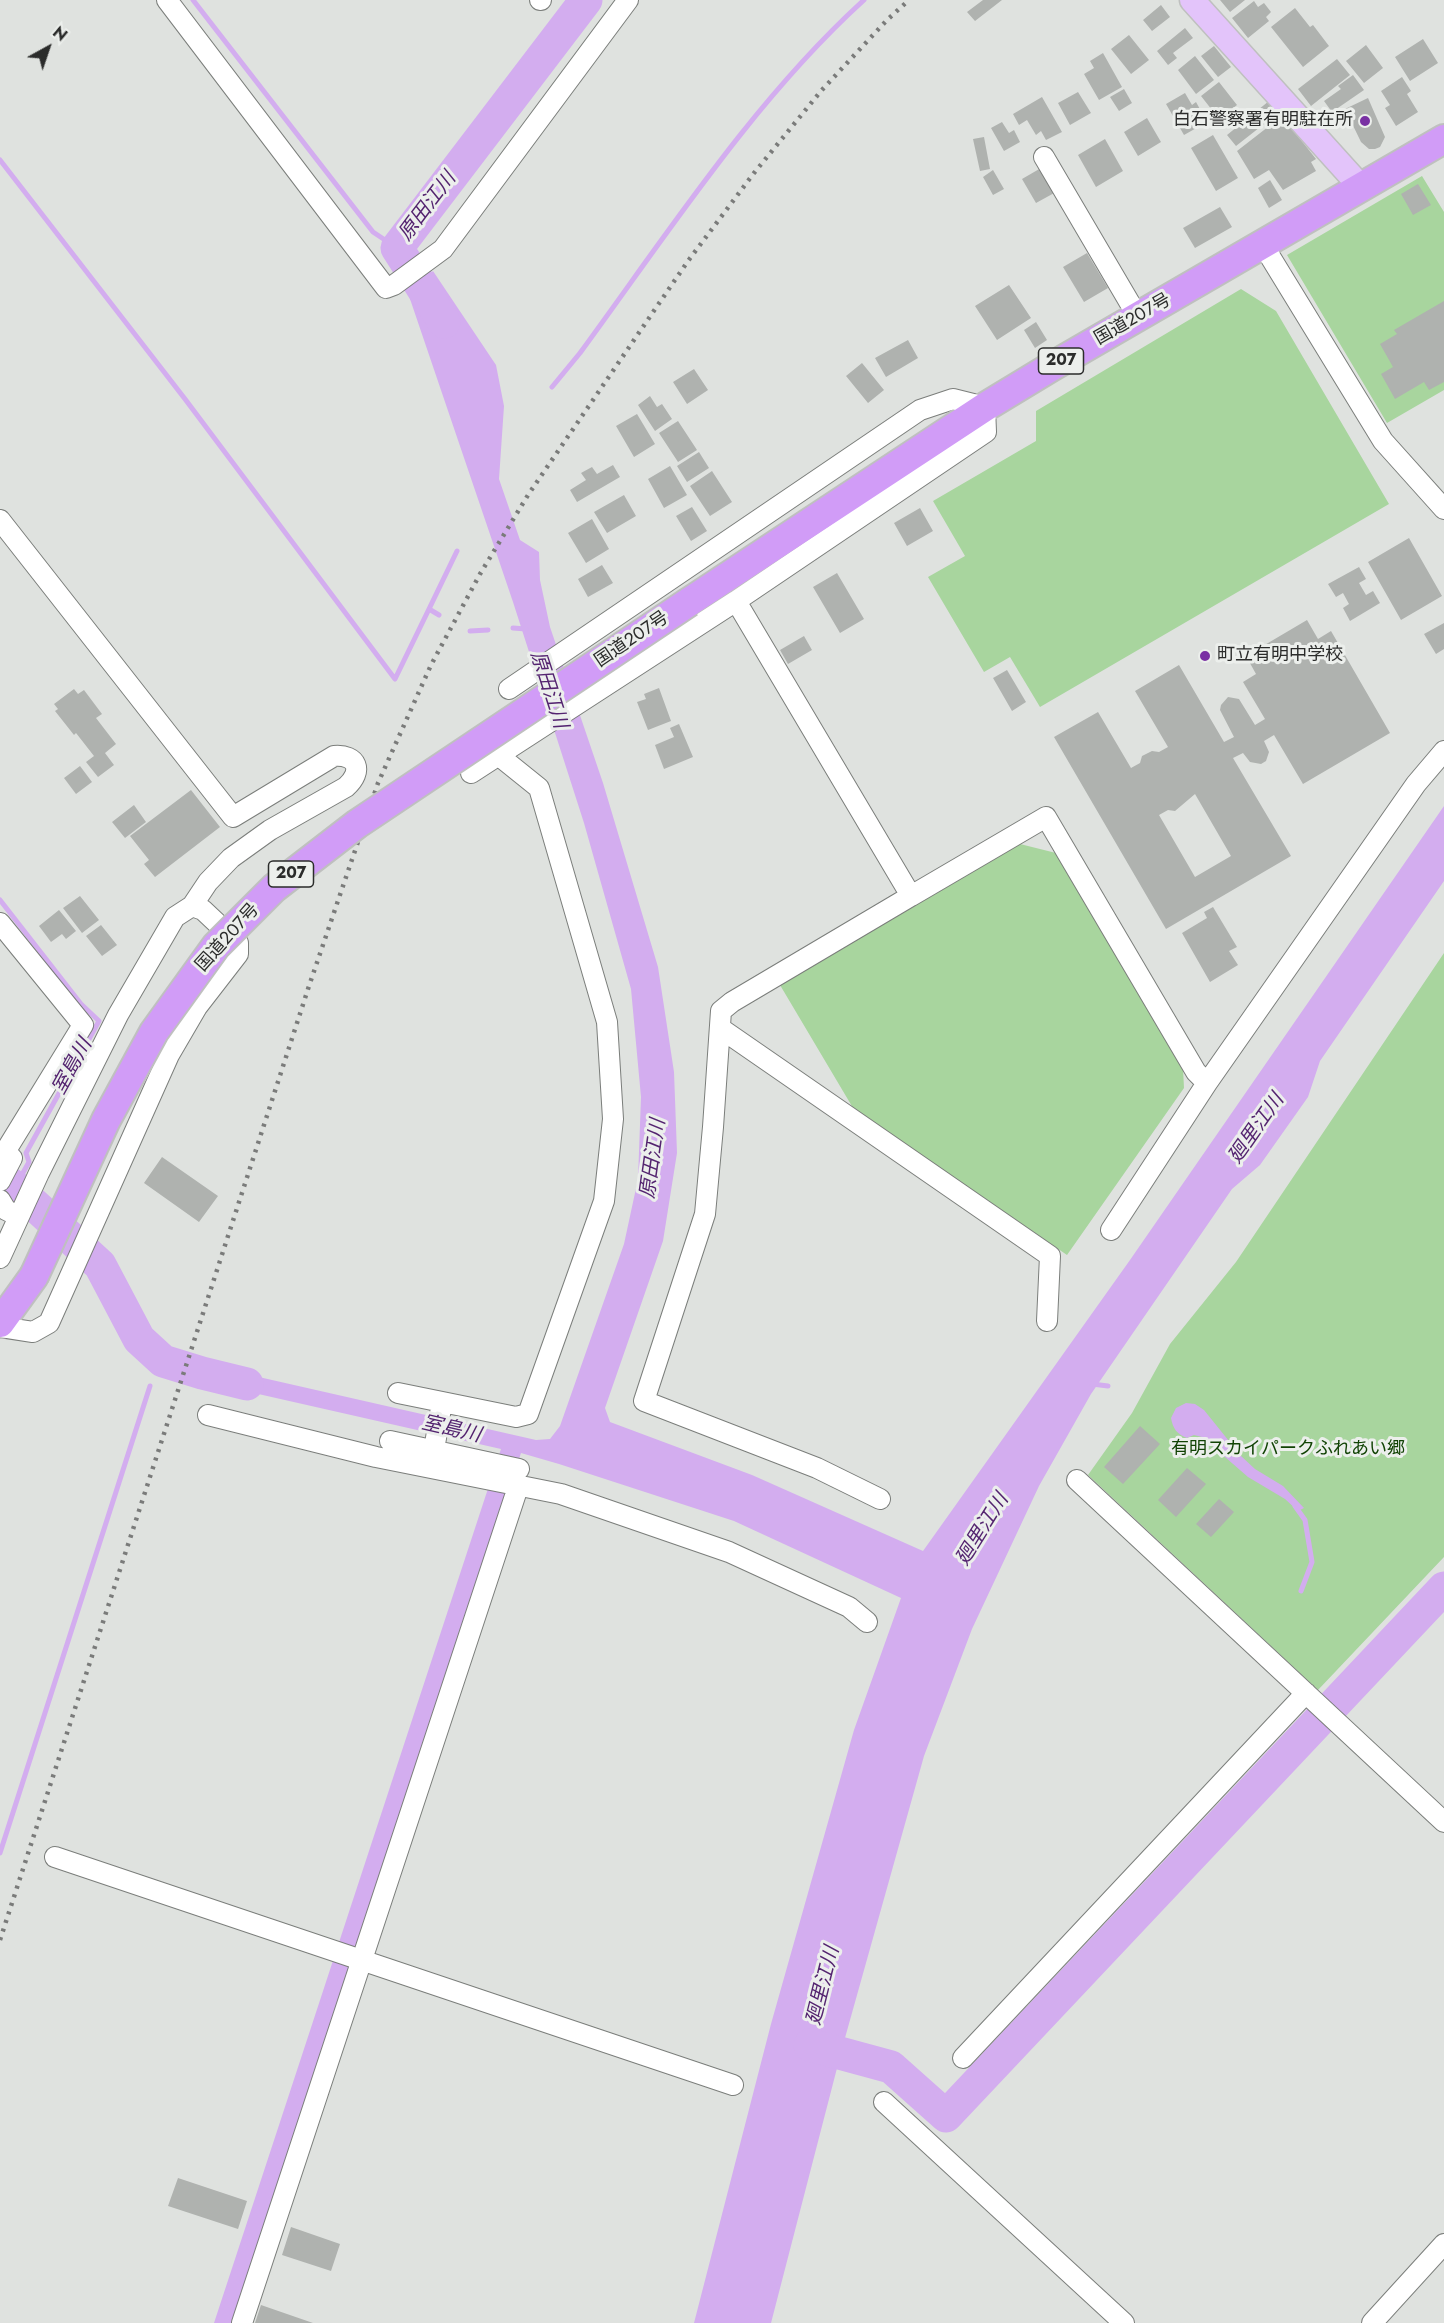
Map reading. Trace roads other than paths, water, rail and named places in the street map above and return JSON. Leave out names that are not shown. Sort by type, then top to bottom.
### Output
[{"type":"highway","name":"国道207号","points":[[0,1325],[34,1276],[116,1100],[154,1032],[216,946],[274,888],[357,824],[985,407],[1444,139]]},
{"type":"main road","points":[[1192,0],[1361,187]]},
{"type":"street","points":[[167,0],[386,288],[394,285],[443,249],[628,0]]},
{"type":"street","points":[[1044,157],[1138,317]]},
{"type":"street","points":[[1263,245],[1383,441],[1444,509]]},
{"type":"street","points":[[471,773],[736,602],[986,432],[985,407],[952,399],[920,410],[509,689]]},
{"type":"street","points":[[0,520],[234,817],[334,756],[345,755],[354,761],[357,770],[355,779],[346,787],[270,830],[231,858],[208,882],[192,906],[175,917],[118,1015],[18,1216],[0,1258]]},
{"type":"street","points":[[736,602],[911,896]]},
{"type":"street","points":[[1111,1230],[1207,1083],[1416,784],[1444,750]]},
{"type":"street","points":[[398,1393],[516,1417],[528,1414],[604,1201],[613,1119],[607,1022],[539,788],[498,755]]},
{"type":"street","points":[[880,1499],[817,1468],[644,1401],[705,1214],[720,1011],[1046,817],[1196,1072],[1207,1083]]},
{"type":"street","points":[[0,1325],[33,1332],[50,1323],[169,1055],[197,1007],[238,954],[238,943],[203,910],[192,906]]},
{"type":"street","points":[[0,923],[82,1025],[5,1152],[12,1158],[0,1181]]},
{"type":"street","points":[[720,1028],[1050,1256],[1047,1321]]},
{"type":"street","points":[[0,1200],[6,1210],[18,1216]]},
{"type":"street","points":[[434,1450],[442,1402]]},
{"type":"street","points":[[208,1415],[376,1457],[519,1477],[561,1494],[729,1552],[849,1607],[867,1622]]},
{"type":"street","points":[[390,1441],[434,1450],[489,1471]]},
{"type":"street","points":[[242,2323],[519,1477]]},
{"type":"street","points":[[1077,1480],[1444,1822]]},
{"type":"street","points":[[963,2058],[1306,1693]]},
{"type":"street","points":[[55,1857],[733,2085]]},
{"type":"street","points":[[884,2103],[1124,2323]]},
{"type":"street","points":[[1372,2323],[1444,2244]]},
{"type":"water","name":"廻里江川","points":[[433,271],[496,365],[504,406],[499,479],[520,540],[539,552],[540,580],[550,627],[603,783],[658,967],[674,1072],[677,1153],[663,1241],[605,1408],[610,1422],[752,1475],[923,1551],[1130,1260],[1444,806],[1444,881],[1320,1061],[1308,1097],[1260,1165],[1232,1189],[1091,1394],[1039,1486],[972,1629],[924,1756],[843,2045],[771,2323],[694,2323],[771,2024],[854,1730],[901,1598],[734,1521],[521,1453],[234,2323],[214,2323],[501,1449],[201,1381],[206,1365],[536,1440],[550,1439],[560,1426],[624,1244],[638,1179],[641,1097],[631,989],[584,823],[513,602],[409,296]]},
{"type":"water","points":[[1186,1403],[1195,1404],[1204,1410],[1241,1456],[1255,1469],[1283,1486],[1304,1508],[1298,1511],[1285,1499],[1248,1477],[1202,1437],[1194,1435],[1187,1438],[1178,1433],[1171,1418],[1176,1408]]},
{"type":"waterway","points":[[193,0],[373,232],[397,248]]},
{"type":"waterway","name":"原田江川","points":[[444,322],[397,248],[586,0]]},
{"type":"waterway","points":[[552,387],[580,353],[749,124],[824,39],[864,0]]},
{"type":"waterway","points":[[0,160],[185,399],[395,679],[429,609],[439,615]]},
{"type":"waterway","points":[[429,609],[457,551]]},
{"type":"waterway","points":[[513,628],[526,629]]},
{"type":"waterway","points":[[470,631],[488,630]]},
{"type":"waterway","name":"室島川","points":[[0,900],[81,1004],[99,1021],[26,1153],[29,1162],[15,1187]]},
{"type":"waterway","name":"室島川","points":[[0,1177],[15,1187],[100,1265],[139,1339],[163,1361],[247,1384]]},
{"type":"waterway","points":[[1092,1384],[1108,1386]]},
{"type":"waterway","points":[[0,1853],[150,1386]]},
{"type":"waterway","points":[[1295,1506],[1305,1520],[1312,1562],[1301,1591]]},
{"type":"waterway","points":[[810,2045],[891,2067],[946,2116],[1444,1588]]},
{"type":"railway","points":[[0,1940],[309,986],[378,783],[431,665],[480,574],[528,495],[688,261],[754,173],[821,91],[887,20],[909,0]]},
{"type":"place","name":"白石警察署有明駐在所","points":[[1365,121]]},
{"type":"place","name":"町立有明中学校","points":[[1205,656]]},
{"type":"park label","name":"有明スカイパークふれあい郷","points":[[1288,1450]]}]
